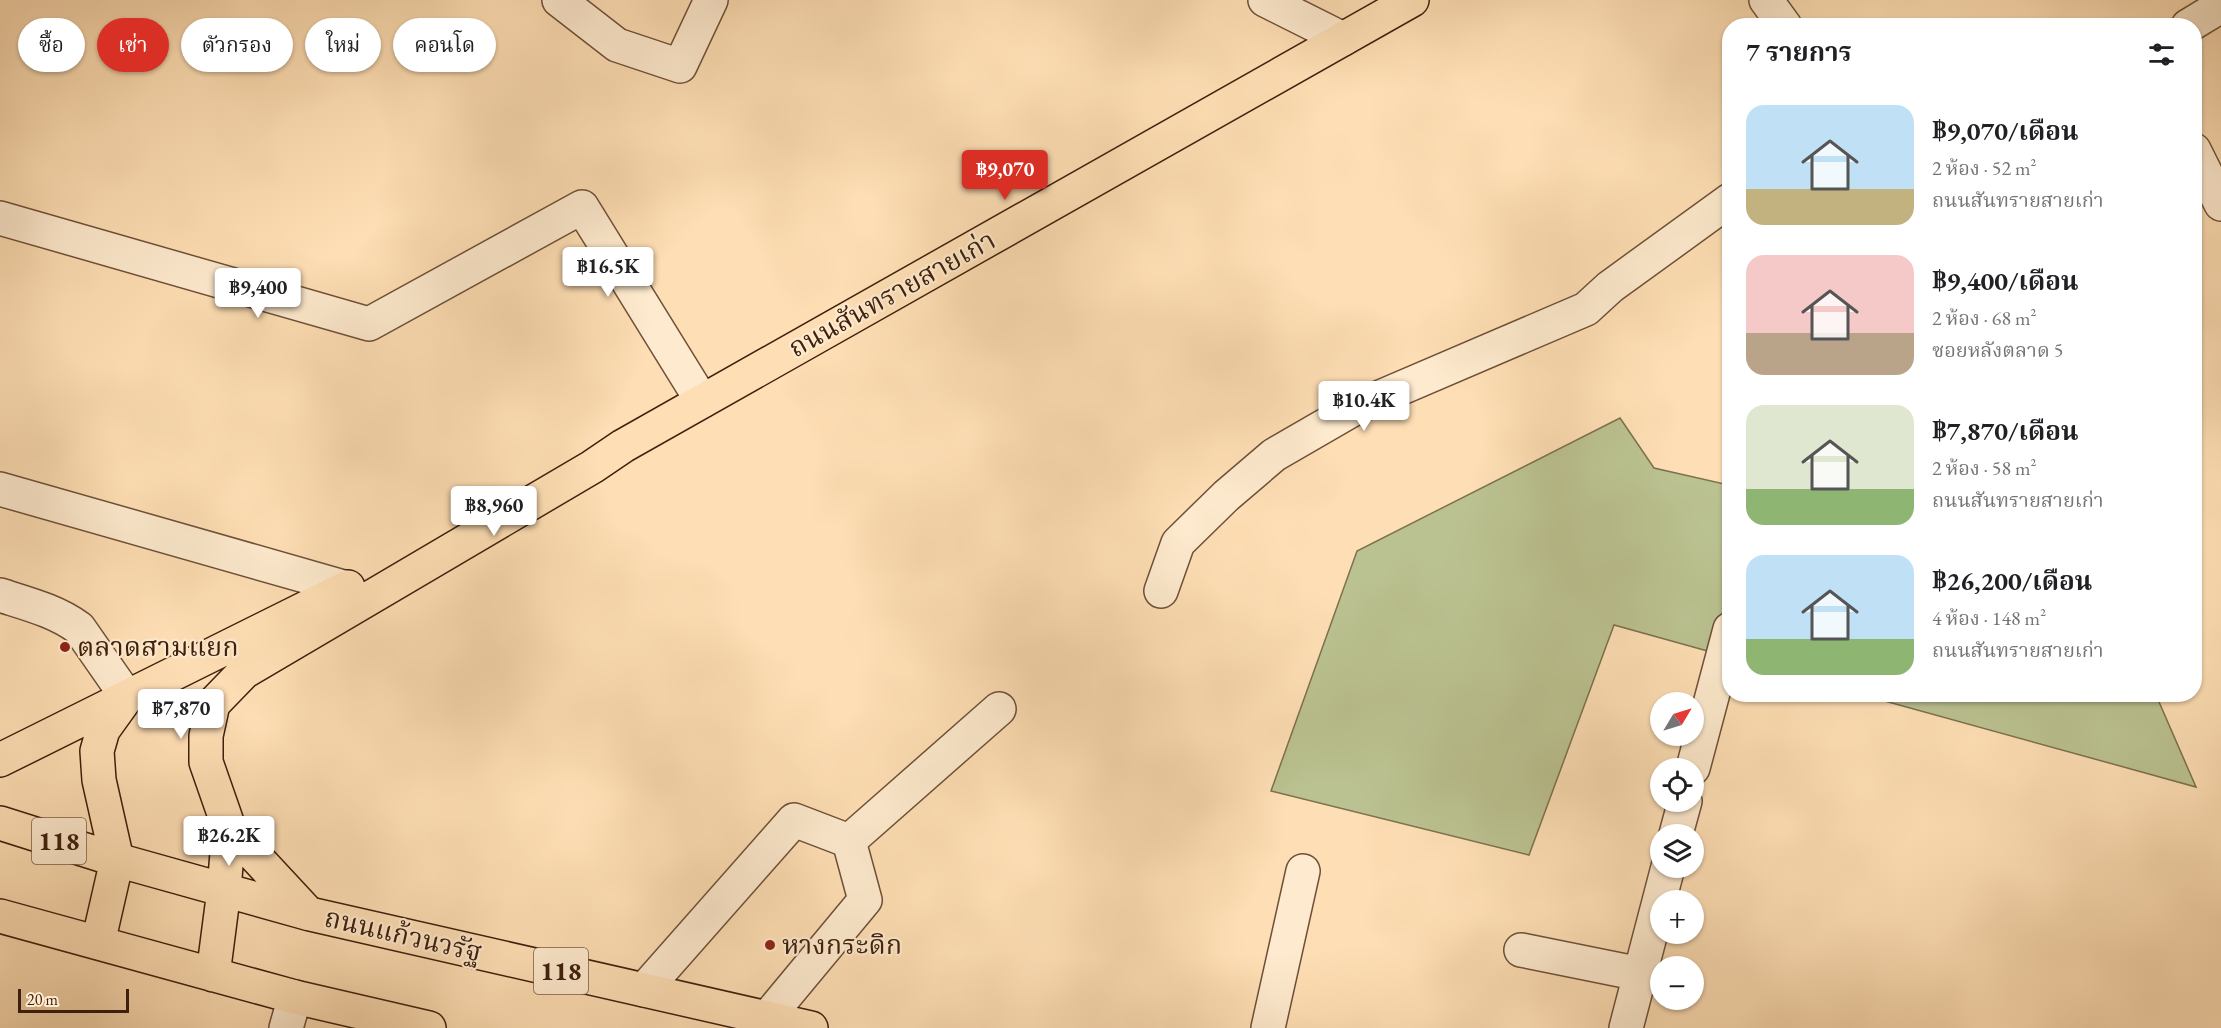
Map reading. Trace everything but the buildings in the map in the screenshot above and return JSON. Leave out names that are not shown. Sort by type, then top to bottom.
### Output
[{"type":"main road","name":"ถนนสันทรายสายเก่า","points":[[213,975],[229,828],[206,762],[206,736],[213,704],[244,672],[592,467],[623,446],[1412,0]]},
{"type":"main road","name":"ถนนสันทรายสายเก่า","points":[[117,860],[99,780],[97,751],[103,730],[128,697],[347,588],[588,457],[623,446]]},
{"type":"main road","points":[[0,760],[128,697]]},
{"type":"main road","name":"ถนนแก้วนวรัฐ","points":[[0,823],[117,860],[310,914],[812,1028]]},
{"type":"main road","points":[[229,828],[310,914]]},
{"type":"main road","points":[[98,943],[117,860]]},
{"type":"main road","points":[[0,915],[295,997],[429,1028]]},
{"type":"street","points":[[559,0],[617,45],[680,66],[711,0]]},
{"type":"street","points":[[1264,0],[1343,39]]},
{"type":"street","points":[[1766,0],[1779,18]]},
{"type":"street","points":[[2201,18],[2221,6]]},
{"type":"street","points":[[2202,166],[2221,204]]},
{"type":"street","points":[[1161,591],[1178,543],[1226,496],[1274,455],[1357,407],[1586,309],[1610,287],[1722,206]]},
{"type":"street","points":[[0,218],[369,324],[582,207],[702,401]]},
{"type":"street","points":[[0,489],[347,588]]},
{"type":"street","points":[[0,595],[47,610],[79,628],[128,697]]},
{"type":"street","points":[[1696,758],[1722,659]]},
{"type":"street","points":[[849,841],[999,709]]},
{"type":"street","points":[[644,990],[794,820],[849,841]]},
{"type":"street","points":[[767,1018],[865,900],[849,841]]},
{"type":"street","points":[[1268,1028],[1303,871]]},
{"type":"street","points":[[1626,1028],[1665,878]]},
{"type":"street","points":[[1521,950],[1640,974]]},
{"type":"street","points":[[286,1028],[295,997]]},
{"type":"green space","points":[[1620,418],[1654,468],[1722,483],[1722,655],[1614,625],[1529,855],[1271,791],[1357,551]]},
{"type":"green space","points":[[1888,702],[2159,702],[2196,787]]},
{"type":"place","name":"ตลาดสามแยก","points":[[65,647]]},
{"type":"place","name":"หางกระดิก","points":[[770,945]]}]
